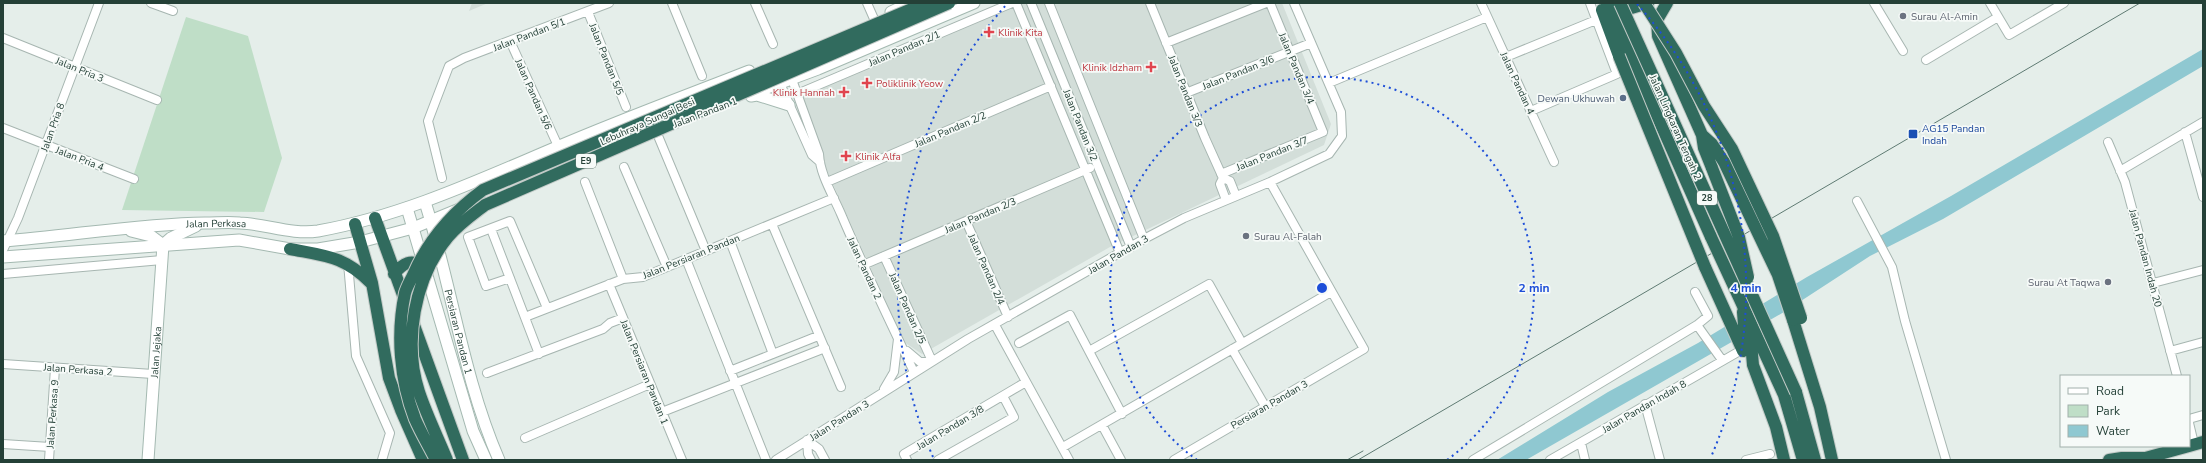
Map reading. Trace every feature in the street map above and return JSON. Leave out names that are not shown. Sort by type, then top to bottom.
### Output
[{"type":"highway","name":"Lebuhraya Sungai Besi","points":[[436,460],[415,419],[408,396],[399,338],[405,292],[417,266],[441,227],[465,203],[483,190],[926,3]]},
{"type":"highway","name":"Lebuhraya Sungai Besi","points":[[448,460],[419,391],[412,353],[413,325],[417,297],[431,263],[448,237],[463,222],[485,205],[949,3]]},
{"type":"highway","points":[[1600,3],[1619,56],[1697,249],[1739,348],[1753,360]]},
{"type":"highway","name":"Jalan Lingkaran Tengah 2","points":[[1607,3],[1748,303],[1796,392],[1815,460]]},
{"type":"highway","points":[[1611,3],[1628,9],[1648,3]]},
{"type":"highway","name":"Jalan Lingkaran Tengah 2","points":[[1620,3],[1748,303],[1784,396],[1803,460]]},
{"type":"highway","points":[[1644,3],[1676,53],[1704,106],[1732,149],[1773,236],[1819,389],[1820,408],[1832,460]]},
{"type":"highway","points":[[1667,3],[1657,20],[1658,36],[1702,135],[1704,148],[1739,237],[1748,303],[1745,338],[1776,427],[1784,460]]},
{"type":"highway","points":[[1702,135],[1712,144],[1724,162],[1778,275],[1797,319]]},
{"type":"highway","points":[[375,218],[394,274],[463,460]]},
{"type":"highway","points":[[355,224],[372,283],[389,378],[423,460]]},
{"type":"highway","points":[[290,249],[331,256],[348,263],[356,268],[372,283]]},
{"type":"highway","points":[[394,274],[406,262],[413,261],[424,265]]},
{"type":"highway","points":[[389,378],[391,361],[396,355],[406,350],[418,353],[426,360]]},
{"type":"highway","points":[[2108,460],[2122,458],[2141,459],[2186,447]]},
{"type":"main road","points":[[425,202],[481,180],[558,146],[784,58],[910,3]]},
{"type":"main road","name":"Jalan Pandan 1","points":[[413,228],[475,202],[743,97],[780,84],[884,42],[974,3]]},
{"type":"main road","points":[[743,97],[757,95],[789,105]]},
{"type":"main road","name":"Jalan Perkasa","points":[[5,244],[159,225],[202,223],[241,223],[288,230],[315,232],[355,224],[425,202]]},
{"type":"main road","name":"Persiaran Pandan 1","points":[[425,202],[471,381],[485,427],[499,460]]},
{"type":"main road","points":[[440,259],[442,239],[447,228],[475,202]]},
{"type":"main road","name":"Persiaran Pandan 1","points":[[407,208],[473,431],[486,460]]},
{"type":"main road","points":[[124,229],[151,236],[163,245],[177,235],[202,223]]},
{"type":"main road","name":"Jalan Perkasa","points":[[3,257],[239,240],[290,249],[318,249],[360,242],[413,228]]},
{"type":"main road","name":"Jalan Jejaka","points":[[148,460],[163,245]]},
{"type":"street","name":"Jalan Pria 8","points":[[5,244],[46,145],[99,3]]},
{"type":"street","points":[[151,3],[173,11]]},
{"type":"street","name":"Jalan Pandan 5/1","points":[[442,178],[428,121],[449,66],[609,3]]},
{"type":"street","points":[[672,3],[702,76]]},
{"type":"street","points":[[755,3],[773,44]]},
{"type":"street","points":[[867,3],[884,42]]},
{"type":"street","name":"Jalan Pandan 2/1","points":[[797,94],[1012,3]]},
{"type":"street","points":[[1016,3],[1120,253]]},
{"type":"street","name":"Jalan Pandan 3/2","points":[[1031,3],[1131,247]]},
{"type":"street","name":"Jalan Pandan 3/2","points":[[1049,3],[1144,239]]},
{"type":"street","name":"Jalan Pandan 3/3","points":[[1150,3],[1186,93],[1222,176],[1230,181],[1236,196]]},
{"type":"street","points":[[1166,43],[1266,3]]},
{"type":"street","name":"Jalan Pandan 3/4","points":[[1270,3],[1323,132]]},
{"type":"street","name":"Jalan Pandan 3","points":[[776,460],[914,372],[1144,239],[1184,218],[1270,182],[1329,154],[1336,148],[1342,136],[1341,112],[1294,3]]},
{"type":"street","points":[[1531,111],[1617,74],[1590,3]]},
{"type":"street","points":[[1874,3],[1902,51]]},
{"type":"street","points":[[1990,3],[2009,35],[2064,3]]},
{"type":"street","name":"Jalan Pandan 4","points":[[1483,4],[1554,162]]},
{"type":"street","name":"Jalan Pandan 5/5","points":[[588,12],[626,107]]},
{"type":"street","points":[[1329,83],[1488,17]]},
{"type":"street","points":[[1926,60],[1998,17]]},
{"type":"street","points":[[1506,57],[1596,20]]},
{"type":"street","name":"Jalan Pria 3","points":[[3,38],[157,100]]},
{"type":"street","name":"Jalan Pandan 5/6","points":[[510,41],[558,146]]},
{"type":"street","name":"Jalan Pandan 3/6","points":[[1186,93],[1311,43]]},
{"type":"street","name":"Jalan Pandan 2","points":[[784,58],[819,154],[820,162],[827,182],[863,265],[914,372]]},
{"type":"street","name":"Jalan Pandan 2","points":[[771,63],[812,155],[820,162]]},
{"type":"street","name":"Jalan Pandan 2/2","points":[[827,182],[1051,86]]},
{"type":"street","points":[[2120,171],[2203,122]]},
{"type":"street","name":"Jalan Pria 4","points":[[4,130],[134,179]]},
{"type":"street","points":[[656,131],[706,251]]},
{"type":"street","name":"Jalan Pandan 3/7","points":[[1222,176],[1323,132]]},
{"type":"street","points":[[2186,132],[2203,197]]},
{"type":"street","name":"Jalan Pandan Indah 20","points":[[2108,142],[2127,189],[2177,375]]},
{"type":"street","name":"Jalan Pandan 2/3","points":[[863,265],[1097,165]]},
{"type":"street","points":[[624,167],[667,267]]},
{"type":"street","name":"Jalan Pandan 3/3","points":[[1222,176],[1220,184],[1226,200]]},
{"type":"street","points":[[585,182],[623,278]]},
{"type":"street","points":[[1063,447],[1331,292],[1270,182]]},
{"type":"street","name":"Jalan Persiaran Pandan","points":[[525,317],[623,278],[643,277],[834,198]]},
{"type":"street","points":[[1857,201],[1889,259],[1946,460]]},
{"type":"street","points":[[510,278],[486,286],[468,237],[510,221],[547,308]]},
{"type":"street","name":"Jalan Pandan 2/4","points":[[966,221],[1008,317]]},
{"type":"street","points":[[772,224],[818,336],[825,348],[841,387]]},
{"type":"street","points":[[491,229],[539,354]]},
{"type":"street","points":[[730,241],[773,354]]},
{"type":"street","name":"Jalan Pandan 2/5","points":[[884,256],[931,362]]},
{"type":"street","points":[[686,259],[766,460]]},
{"type":"street","points":[[3,274],[162,260]]},
{"type":"street","points":[[348,263],[356,356],[390,432],[382,460]]},
{"type":"street","points":[[2153,283],[2203,270]]},
{"type":"street","name":"Jalan Persiaran Pandan 1","points":[[609,284],[662,412],[679,459]]},
{"type":"street","points":[[1089,351],[1209,284],[1242,343]]},
{"type":"street","name":"Persiaran Pandan 3","points":[[1174,460],[1364,349],[1331,292]]},
{"type":"street","points":[[1473,460],[1699,328],[1708,316],[1695,292]]},
{"type":"street","points":[[1019,343],[1070,315],[1122,414]]},
{"type":"street","points":[[487,373],[603,329],[610,323],[623,318]]},
{"type":"street","points":[[995,325],[1069,460]]},
{"type":"street","points":[[1699,328],[1720,357]]},
{"type":"street","points":[[730,371],[818,336]]},
{"type":"street","points":[[898,339],[914,359],[920,362],[931,362]]},
{"type":"street","points":[[882,393],[894,372],[898,339]]},
{"type":"street","points":[[2170,351],[2203,342]]},
{"type":"street","points":[[662,412],[825,348]]},
{"type":"street","name":"Jalan Pandan Indah 8","points":[[1550,460],[1581,443],[1720,357],[1739,348]]},
{"type":"street","points":[[1232,349],[1265,406]]},
{"type":"street","name":"Jalan Perkasa 2","points":[[3,364],[153,374]]},
{"type":"street","name":"Jalan Perkasa 9","points":[[49,460],[55,368]]},
{"type":"street","name":"Jalan Pandan 3/8","points":[[907,460],[904,454],[1026,382]]},
{"type":"street","points":[[526,438],[650,384]]},
{"type":"street","points":[[938,460],[1014,417],[1003,396]]},
{"type":"street","points":[[1645,404],[1660,460]]},
{"type":"street","points":[[2190,419],[2203,415]]},
{"type":"street","points":[[1102,425],[1121,460]]},
{"type":"street","points":[[2190,427],[2194,445]]},
{"type":"street","points":[[807,440],[810,459]]},
{"type":"street","points":[[807,440],[819,449],[825,460]]},
{"type":"street","points":[[1581,443],[1585,460]]},
{"type":"street","points":[[3,444],[50,447]]},
{"type":"street","points":[[1746,460],[1770,454]]},
{"type":"shaded area","points":[[472,3],[488,3],[469,11]]},
{"type":"shaded area","points":[[1006,3],[1282,3],[1331,124],[1324,145],[1110,247],[922,354],[904,342],[791,91]]},
{"type":"green space","points":[[186,17],[248,36],[282,158],[264,212],[122,210]]},
{"type":"water","points":[[2203,49],[2203,66],[1943,219],[1870,256],[1784,312],[1526,460],[1497,460],[1608,392],[1698,343],[1807,277],[1951,196]]},
{"type":"tram line","points":[[1358,460],[2140,3]]},
{"type":"tram line","points":[[1347,460],[1363,451]]},
{"type":"place","name":"Surau Al-Amin","points":[[1903,16]]},
{"type":"place","name":"Klinik Kita","points":[[989,32]]},
{"type":"place","name":"Klinik Idzham","points":[[1151,67]]},
{"type":"place","name":"Poliklinik Yeow","points":[[867,83]]},
{"type":"place","name":"Klinik Hannah","points":[[844,92]]},
{"type":"place","name":"Dewan Ukhuwah","points":[[1623,98]]},
{"type":"place","name":"AG15 Pandan Indah","points":[[1913,134]]},
{"type":"place","name":"Klinik Alfa","points":[[846,156]]},
{"type":"place","name":"Surau Al-Falah","points":[[1246,236]]},
{"type":"place","name":"Surau At Taqwa","points":[[2108,282]]}]
